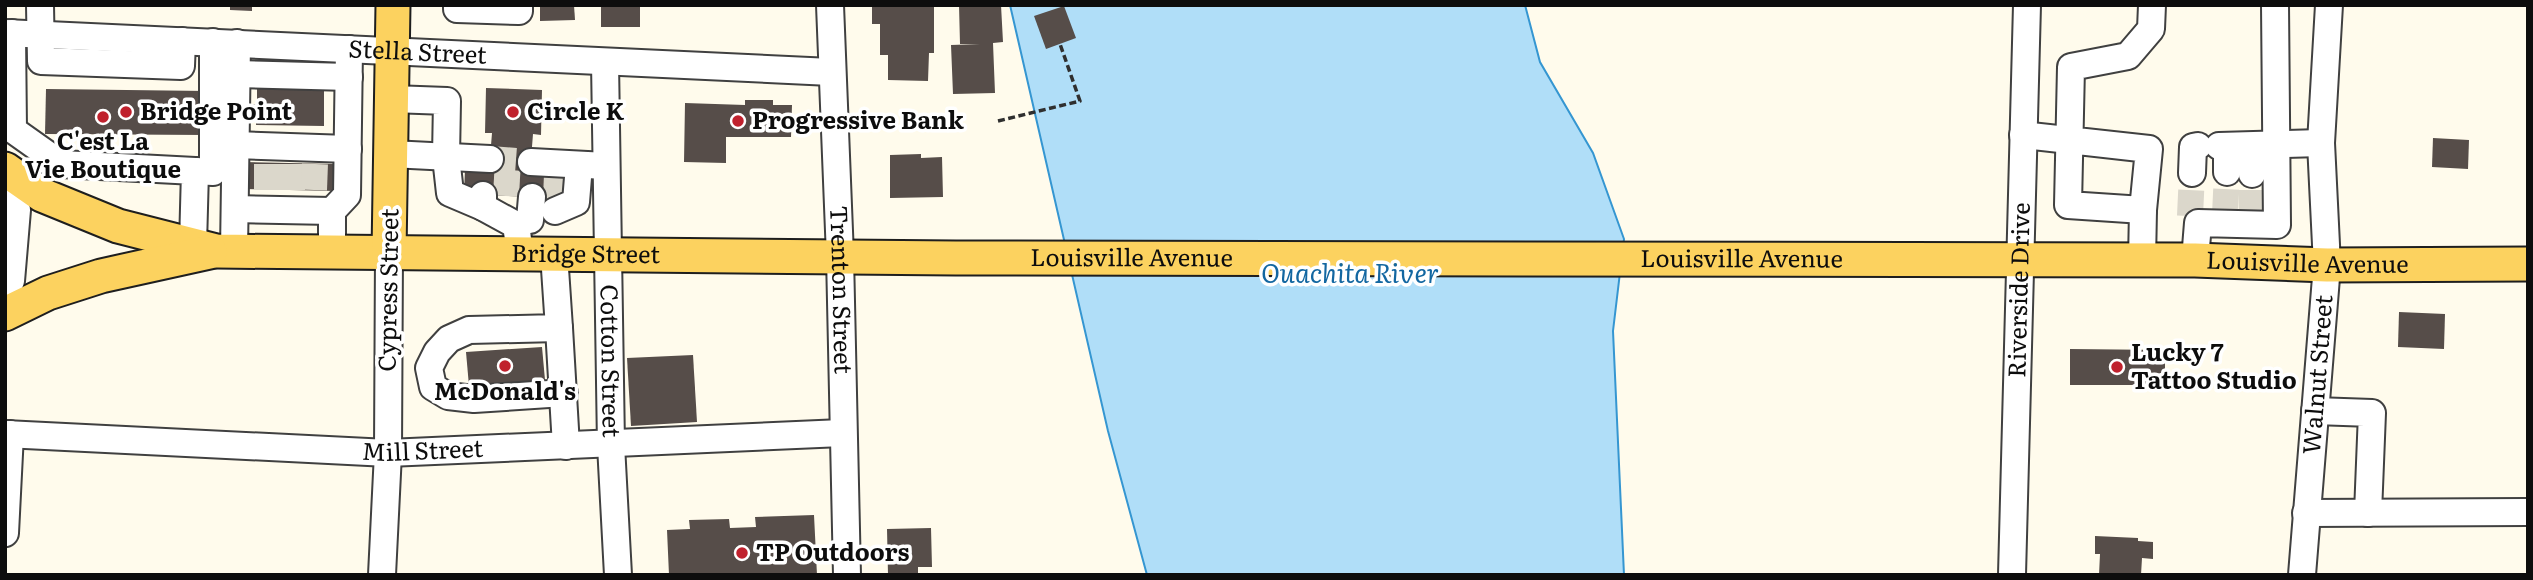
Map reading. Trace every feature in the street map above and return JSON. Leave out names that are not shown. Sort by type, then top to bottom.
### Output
[{"type":"main road","name":"Cypress Street","points":[[389,252],[393,5]]},
{"type":"main road","name":"Bridge Street","points":[[5,169],[42,195],[117,226],[214,249],[389,252],[523,190],[554,254],[956,258]]},
{"type":"main road","name":"Bridge Street","points":[[5,314],[48,293],[101,276],[214,249]]},
{"type":"main road","name":"Louisville Avenue","points":[[956,258],[2195,260],[2327,265],[2528,264]]},
{"type":"street","points":[[39,33],[40,5]]},
{"type":"street","points":[[457,5],[457,9],[519,11],[519,5]]},
{"type":"street","name":"Trenton Street","points":[[830,5],[840,256],[847,575]]},
{"type":"street","name":"Riverside Drive","points":[[2012,575],[2027,5]]},
{"type":"street","points":[[2025,66],[2071,68],[2129,55],[2151,29],[2152,5]]},
{"type":"street","points":[[2195,260],[2194,220],[2251,220],[2277,225],[2236,154],[2275,5]]},
{"type":"street","name":"Walnut Street","points":[[2302,575],[2327,265],[2321,143],[2329,5]]},
{"type":"street","points":[[9,33],[9,134],[61,164],[215,172]]},
{"type":"street","name":"Stella Street","points":[[9,33],[831,72]]},
{"type":"street","points":[[215,172],[236,145],[237,74],[225,43]]},
{"type":"street","points":[[214,249],[215,172],[225,43]]},
{"type":"street","points":[[235,209],[348,195],[349,49]]},
{"type":"street","name":"Cotton Street","points":[[605,62],[611,445],[618,575]]},
{"type":"street","points":[[2071,68],[2068,205],[2143,210]]},
{"type":"street","points":[[237,74],[349,77]]},
{"type":"street","points":[[392,99],[447,101],[446,157],[450,193],[523,190],[606,166]]},
{"type":"street","points":[[2023,135],[2149,149],[2143,210],[2142,261]]},
{"type":"street","points":[[236,145],[292,155],[348,142],[391,145],[446,157],[523,190]]},
{"type":"street","points":[[2192,173],[2193,147],[2236,154],[2321,143]]},
{"type":"street","points":[[215,172],[235,209]]},
{"type":"street","points":[[5,201],[17,209],[11,281],[5,284]]},
{"type":"street","points":[[297,201],[332,252]]},
{"type":"street","points":[[214,249],[235,209]]},
{"type":"street","name":"Cypress Street","points":[[382,575],[388,453],[389,252]]},
{"type":"street","points":[[554,254],[565,393],[566,446]]},
{"type":"street","points":[[433,387],[429,368],[449,339],[469,330],[559,328]]},
{"type":"street","points":[[388,390],[433,387],[448,396],[474,399],[565,393]]},
{"type":"street","points":[[2315,411],[2372,414],[2368,513]]},
{"type":"street","name":"Mill Street","points":[[8,434],[388,453],[842,433]]},
{"type":"street","points":[[5,533],[8,434]]},
{"type":"street","points":[[2306,513],[2528,512]]},
{"type":"path","points":[[998,121],[1080,101],[1060,44]]},
{"type":"water","name":"Ouachita River","points":[[1010,5],[1525,5],[1540,62],[1593,153],[1624,239],[1613,331],[1624,575],[1147,575],[1108,431]]},
{"type":"building","points":[[230,5],[252,5],[252,11],[230,10]]},
{"type":"building","points":[[540,5],[574,5],[575,20],[540,21]]},
{"type":"building","points":[[601,5],[640,5],[640,27],[601,27]]},
{"type":"building","points":[[959,5],[1001,5],[1003,42],[993,43],[995,93],[953,94],[951,45],[980,44],[960,44]]},
{"type":"building","points":[[1064,6],[1076,38],[1046,49],[1034,16]]},
{"type":"building","points":[[872,7],[934,7],[934,53],[929,53],[928,81],[888,80],[888,55],[880,55],[880,24],[872,24]]},
{"type":"building","points":[[257,86],[324,87],[324,126],[256,125],[257,115],[250,115],[250,104],[257,105]]},
{"type":"building","points":[[486,88],[542,90],[541,135],[533,134],[530,172],[574,175],[573,199],[464,194],[465,169],[489,170],[492,133],[485,133]]},
{"type":"building","name":"Bridge Point","points":[[46,89],[207,91],[206,135],[45,134]]},
{"type":"building","name":"Progressive Bank","points":[[745,100],[773,100],[773,105],[792,105],[791,137],[726,137],[726,163],[684,162],[685,103],[745,105]]},
{"type":"building","points":[[2433,138],[2469,140],[2468,169],[2432,167]]},
{"type":"building","points":[[921,154],[921,158],[942,157],[943,197],[890,198],[890,155]]},
{"type":"building","points":[[242,162],[336,164],[336,191],[242,189]]},
{"type":"building","points":[[2399,312],[2445,314],[2444,349],[2398,347]]},
{"type":"building","name":"McDonald's","points":[[542,347],[545,380],[469,386],[466,352]]},
{"type":"building","name":"Lucky 7 Tattoo Studio","points":[[2070,349],[2165,350],[2165,385],[2070,385]]},
{"type":"building","points":[[693,355],[697,422],[631,426],[627,358]]},
{"type":"building","name":"TP Outdoors","points":[[814,515],[817,575],[669,575],[667,530],[690,529],[689,520],[729,519],[730,528],[756,527],[755,517]]},
{"type":"building","points":[[931,528],[932,567],[918,567],[918,575],[888,575],[887,529]]},
{"type":"building","points":[[2095,536],[2138,538],[2138,541],[2153,542],[2153,559],[2142,558],[2141,575],[2099,575],[2100,554],[2095,554]]},
{"type":"tunnel","points":[[490,159],[531,162]]},
{"type":"tunnel","points":[[506,196],[508,160]]},
{"type":"tunnel","points":[[267,163],[267,190]]},
{"type":"tunnel","points":[[292,163],[292,190]]},
{"type":"tunnel","points":[[314,190],[315,163]]},
{"type":"tunnel","points":[[2225,215],[2227,172]]},
{"type":"tunnel","points":[[2190,216],[2192,173]]},
{"type":"tunnel","points":[[556,199],[557,174]]},
{"type":"tunnel","points":[[2252,174],[2252,216]]},
{"type":"place","name":"Bridge Point","points":[[126,112]]},
{"type":"place","name":"Circle K","points":[[513,112]]},
{"type":"place","name":"C'est La Vie Boutique","points":[[103,117]]},
{"type":"place","name":"Progressive Bank","points":[[738,121]]},
{"type":"place","name":"McDonald's","points":[[505,366]]},
{"type":"place","name":"Lucky 7 Tattoo Studio","points":[[2117,367]]},
{"type":"place","name":"TP Outdoors","points":[[742,553]]}]
